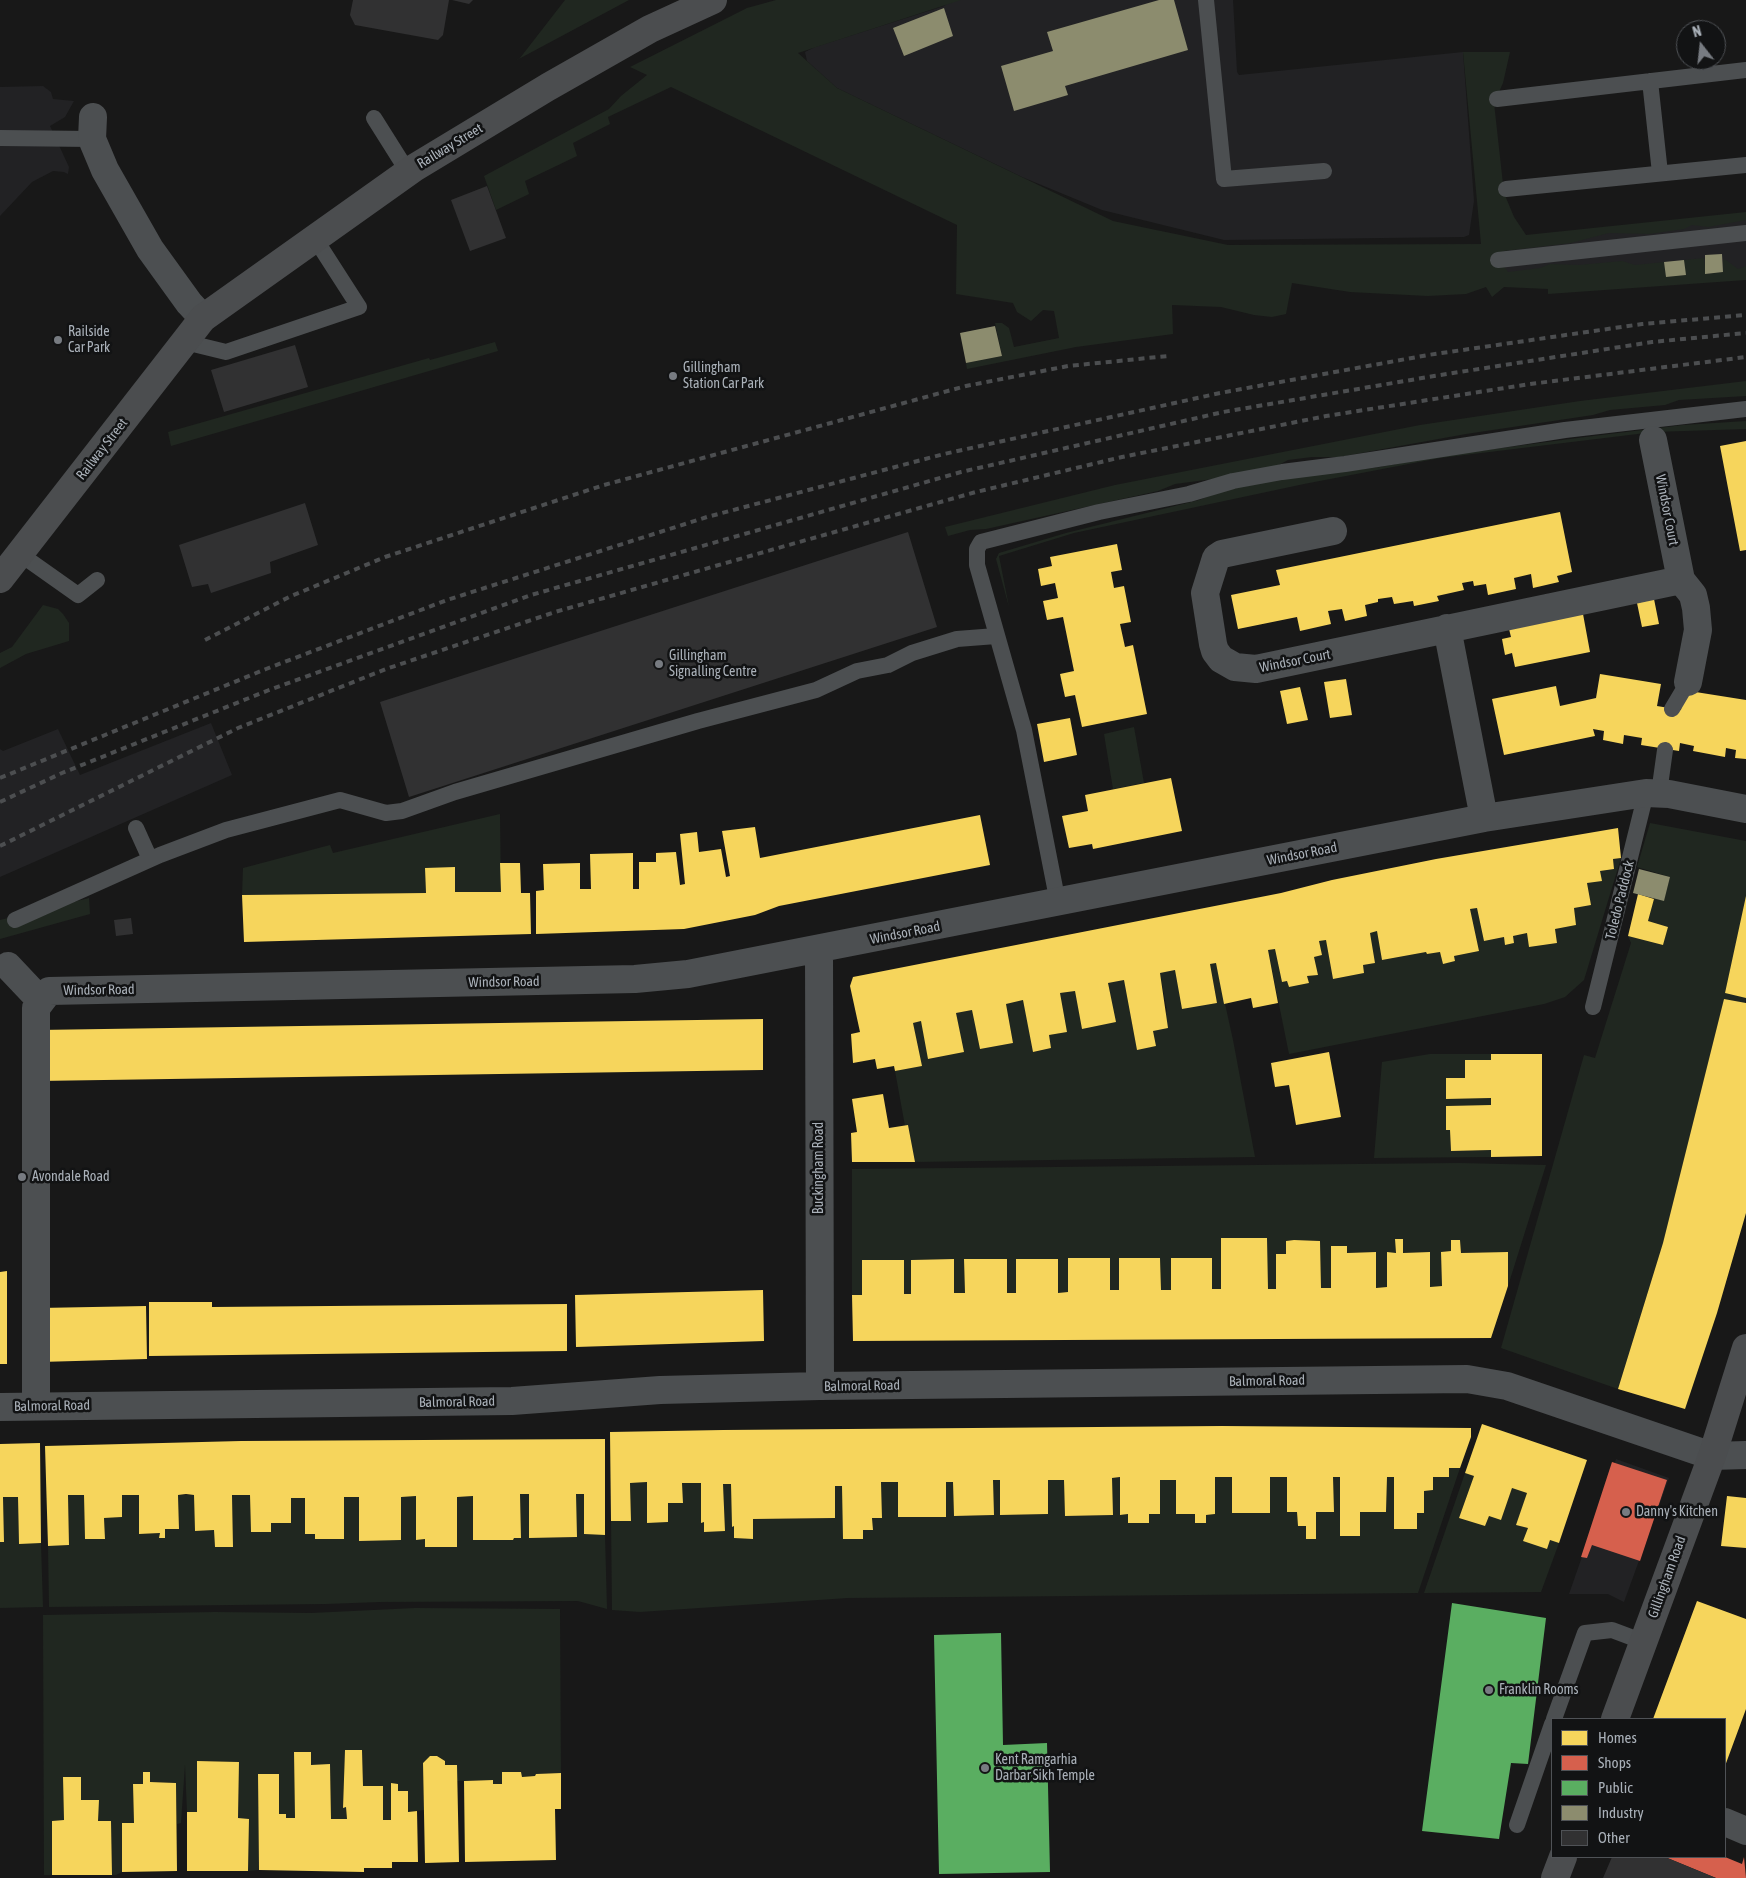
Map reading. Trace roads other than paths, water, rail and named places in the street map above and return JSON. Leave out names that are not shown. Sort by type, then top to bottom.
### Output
[{"type":"street","name":"Railway Street","points":[[0,580],[203,318],[314,237],[408,172],[548,87],[650,30],[713,0]]},
{"type":"street","points":[[92,128],[105,170],[150,249],[189,303],[203,318]]},
{"type":"street","name":"Windsor Court","points":[[1653,440],[1681,580],[1693,595],[1698,616],[1698,630],[1688,682]]},
{"type":"street","name":"Windsor Court","points":[[1333,531],[1222,554],[1216,558],[1204,593],[1213,644],[1221,659],[1235,667],[1251,669],[1681,580]]},
{"type":"street","points":[[1447,628],[1484,818]]},
{"type":"street","name":"Windsor Road","points":[[48,996],[635,979],[688,974],[819,950],[1484,818],[1653,793],[1746,809]]},
{"type":"street","name":"Buckingham Road","points":[[819,950],[820,1386]]},
{"type":"street","points":[[8,966],[48,996],[36,1008],[36,1406]]},
{"type":"street","name":"Gillingham Road","points":[[1615,1718],[1712,1456],[1746,1348]]},
{"type":"street","name":"Balmoral Road","points":[[0,1407],[512,1402],[660,1390],[820,1386],[1467,1379],[1507,1386],[1712,1456]]},
{"type":"street","points":[[1712,1456],[1746,1455]]},
{"type":"street","points":[[1726,1822],[1746,1831]]},
{"type":"street","points":[[1555,1878],[1563,1858]]},
{"type":"lane","points":[[1206,0],[1224,179],[1324,172]]},
{"type":"lane","points":[[1497,99],[1746,70]]},
{"type":"lane","points":[[1650,81],[1660,173]]},
{"type":"lane","points":[[374,118],[408,172]]},
{"type":"lane","points":[[0,138],[92,128]]},
{"type":"lane","points":[[1506,189],[1746,165]]},
{"type":"lane","points":[[1498,260],[1746,233]]},
{"type":"lane","points":[[185,342],[226,352],[360,307],[314,237]]},
{"type":"lane","points":[[1058,903],[1024,730],[976,561],[977,549],[980,544],[985,541],[1099,512],[1189,494],[1233,481],[1282,472],[1353,463],[1565,430],[1746,409]]},
{"type":"lane","points":[[20,554],[78,595],[97,580]]},
{"type":"lane","points":[[15,920],[150,860],[226,830],[343,800],[386,813],[402,811],[454,792],[679,726],[816,690],[857,671],[888,665],[912,653],[957,639],[996,636]]},
{"type":"lane","points":[[1672,709],[1688,682]]},
{"type":"lane","name":"Toledo Paddock","points":[[1593,1007],[1666,750]]},
{"type":"lane","points":[[136,828],[150,860]]},
{"type":"lane","points":[[1554,1718],[1585,1633],[1612,1630],[1644,1642]]},
{"type":"lane","points":[[1517,1824],[1551,1727]]},
{"type":"railway","points":[[0,778],[266,669],[447,600],[707,517],[944,454],[1220,393],[1428,355],[1642,324],[1746,315]]},
{"type":"railway","points":[[0,802],[62,773],[269,690],[531,595],[961,472],[1223,412],[1434,376],[1652,342],[1746,333]]},
{"type":"railway","points":[[205,640],[289,597],[385,557],[604,485],[966,386],[1068,366],[1168,356]]},
{"type":"railway","points":[[0,846],[238,728],[386,669],[555,612],[976,492],[1122,457],[1326,416],[1530,384],[1746,357]]},
{"type":"place","name":"Railside Car Park","points":[[58,340]]},
{"type":"place","name":"Gillingham Station Car Park","points":[[673,376]]},
{"type":"place","name":"Gillingham Signalling Centre","points":[[659,664]]},
{"type":"place","name":"Avondale Road","points":[[22,1177]]},
{"type":"place","name":"Danny's Kitchen","points":[[1626,1512]]},
{"type":"place","name":"Franklin Rooms","points":[[1489,1690]]},
{"type":"place","name":"Kent Ramgarhia Darbar Sikh Temple","points":[[985,1768]]}]
